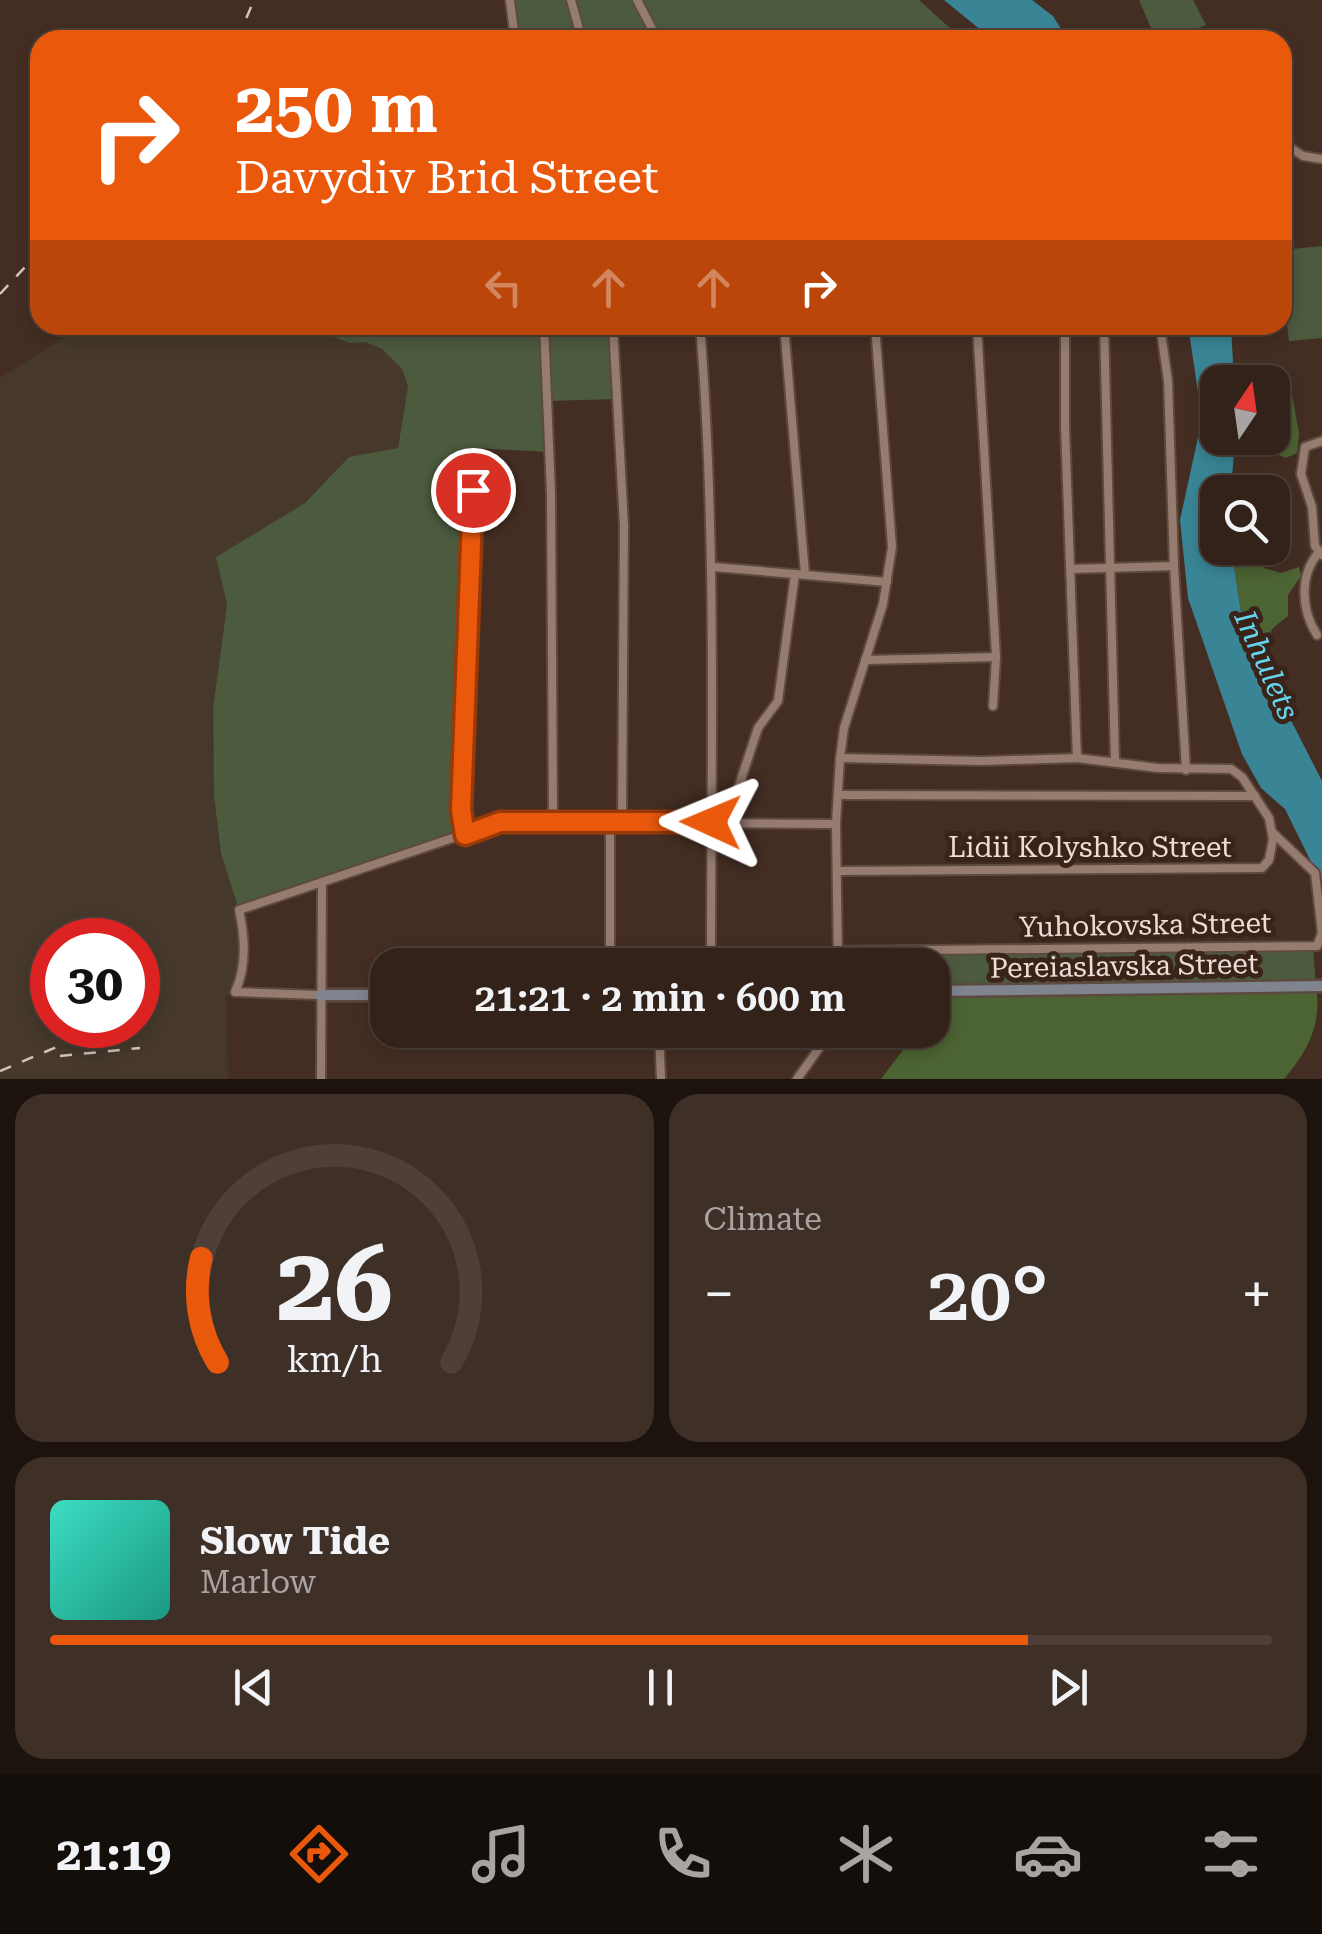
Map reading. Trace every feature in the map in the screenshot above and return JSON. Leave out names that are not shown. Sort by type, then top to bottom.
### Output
[{"type":"street","points":[[510,0],[514,30]]},
{"type":"street","points":[[572,0],[580,30]]},
{"type":"street","points":[[636,0],[652,30]]},
{"type":"street","points":[[1292,149],[1303,156],[1322,159]]},
{"type":"street","points":[[544,335],[551,494],[553,820]]},
{"type":"street","points":[[614,335],[624,526],[622,821]]},
{"type":"street","points":[[701,335],[710,443],[714,568],[711,948]]},
{"type":"street","points":[[785,335],[806,574]]},
{"type":"street","points":[[838,948],[836,824],[840,758],[844,728],[887,582],[892,538],[877,335]]},
{"type":"street","points":[[977,335],[996,657],[993,706]]},
{"type":"street","points":[[1065,335],[1077,758]]},
{"type":"street","points":[[1104,335],[1114,761]]},
{"type":"street","points":[[1161,335],[1168,381],[1186,770]]},
{"type":"street","points":[[1317,635],[1306,612],[1304,586],[1308,564],[1320,553],[1312,536],[1312,507],[1301,474],[1305,448],[1322,441]]},
{"type":"street","points":[[465,835],[461,810],[473,490]]},
{"type":"street","points":[[1071,569],[1174,566]]},
{"type":"street","points":[[714,568],[887,582]]},
{"type":"street","points":[[727,822],[758,728],[778,700],[795,574]]},
{"type":"street","points":[[865,660],[996,657]]},
{"type":"street","points":[[840,758],[1077,758],[1186,770],[1231,769],[1256,796]]},
{"type":"street","points":[[838,795],[1256,796]]},
{"type":"street","name":"Lidii Kolyshko Street","points":[[838,871],[1262,868],[1269,860],[1272,832],[1256,796]]},
{"type":"street","points":[[610,821],[610,948]]},
{"type":"street","points":[[370,994],[234,992],[242,976],[244,932],[239,910],[500,822],[836,824]]},
{"type":"street","name":"Yuhokovska Street","points":[[950,950],[1317,946],[1322,933],[1315,873],[1272,832]]},
{"type":"street","points":[[321,1079],[322,882]]},
{"type":"street","name":"Pereiaslavska Street","points":[[950,992],[1319,986]]},
{"type":"street","points":[[660,1048],[661,1079]]},
{"type":"street","points":[[797,1079],[819,1048]]},
{"type":"shaded area","points":[[68,335],[331,335],[382,349],[402,369],[408,386],[398,449],[349,457],[305,503],[216,557],[227,605],[213,709],[212,749],[239,910],[242,976],[235,992],[226,997],[228,1079],[0,1079],[0,378]]},
{"type":"green space","points":[[510,0],[919,0],[952,30],[514,30]]},
{"type":"green space","points":[[1139,0],[1193,0],[1206,25],[1193,30],[1152,30]]},
{"type":"green space","points":[[1322,246],[1322,338],[1289,341],[1292,249]]},
{"type":"green space","points":[[330,335],[614,335],[617,399],[548,401],[549,452],[475,448],[461,810],[465,835],[239,910],[221,853],[214,795],[213,709],[227,605],[216,557],[305,503],[349,457],[398,448],[408,386],[402,369],[382,349],[365,342],[350,343]]},
{"type":"green space","points":[[1290,384],[1299,433],[1297,453],[1286,458],[1279,455],[1290,455]]},
{"type":"green space","points":[[1234,565],[1263,565],[1281,573],[1299,567],[1301,576],[1288,595],[1288,616],[1273,628],[1263,646],[1253,646],[1241,612]]},
{"type":"green space","points":[[1313,947],[1316,986],[950,991],[950,950]]},
{"type":"green space","points":[[1316,986],[1317,1013],[1300,1058],[1284,1079],[881,1079],[904,1048],[950,1048],[950,991]]},
{"type":"water","points":[[944,0],[1032,0],[1053,16],[1062,30],[981,30]]},
{"type":"water","points":[[1189,335],[1232,335],[1233,365],[1200,365],[1200,406]]},
{"type":"water","points":[[1200,428],[1200,455],[1234,455],[1232,475],[1200,475],[1200,565],[1234,565],[1241,612],[1253,646],[1322,781],[1322,884],[1285,809],[1261,788],[1242,754],[1188,598],[1180,520]]},
{"type":"railway","points":[[241,30],[254,0]]},
{"type":"railway","points":[[0,294],[30,262]]},
{"type":"railway","points":[[0,1071],[54,1048]]},
{"type":"railway","points":[[60,1056],[140,1048]]},
{"type":"route","points":[[473,490],[461,810],[465,835],[500,822],[711,822]]},
{"type":"water label","name":"Inhulets","points":[[1267,665]]}]
